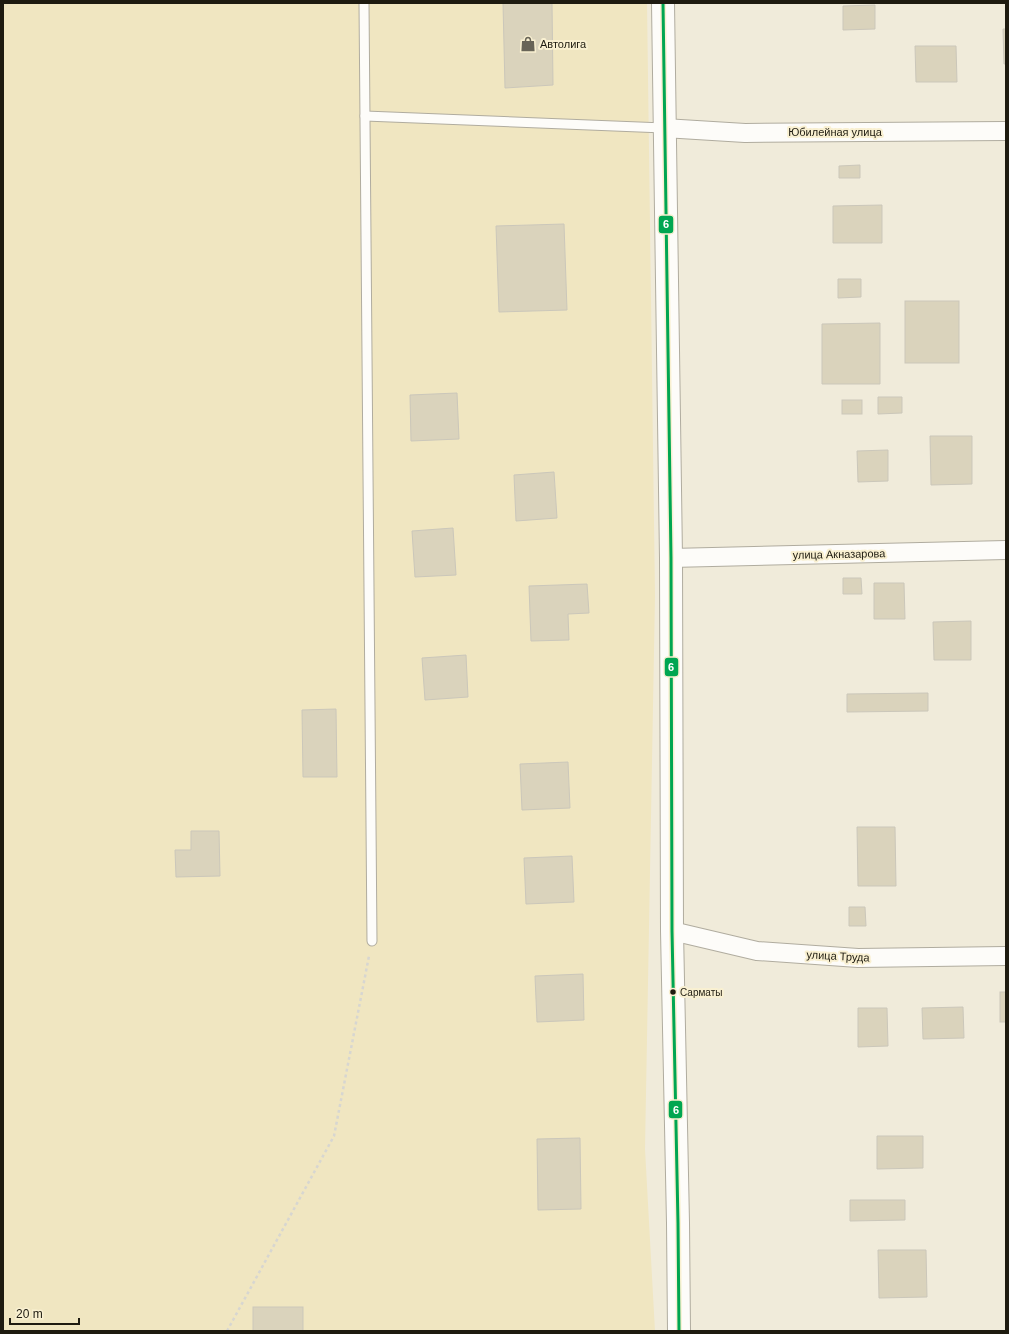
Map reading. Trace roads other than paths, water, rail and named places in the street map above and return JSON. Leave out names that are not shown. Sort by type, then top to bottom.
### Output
[{"type":"street","points":[[662,3],[671,558],[672,931],[679,1331]]},
{"type":"street","name":"Юбилейная улица","points":[[664,128],[745,133],[1006,131]]},
{"type":"street","name":"улица Акназарова","points":[[671,558],[1006,550]]},
{"type":"street","name":"улица Труда","points":[[672,931],[757,951],[858,958],[1006,956]]},
{"type":"lane","points":[[364,3],[372,941]]},
{"type":"lane","points":[[365,116],[664,128]]},
{"type":"place","name":"Автолига","points":[[528,44]]},
{"type":"place","name":"Сарматы","points":[[673,992]]}]
